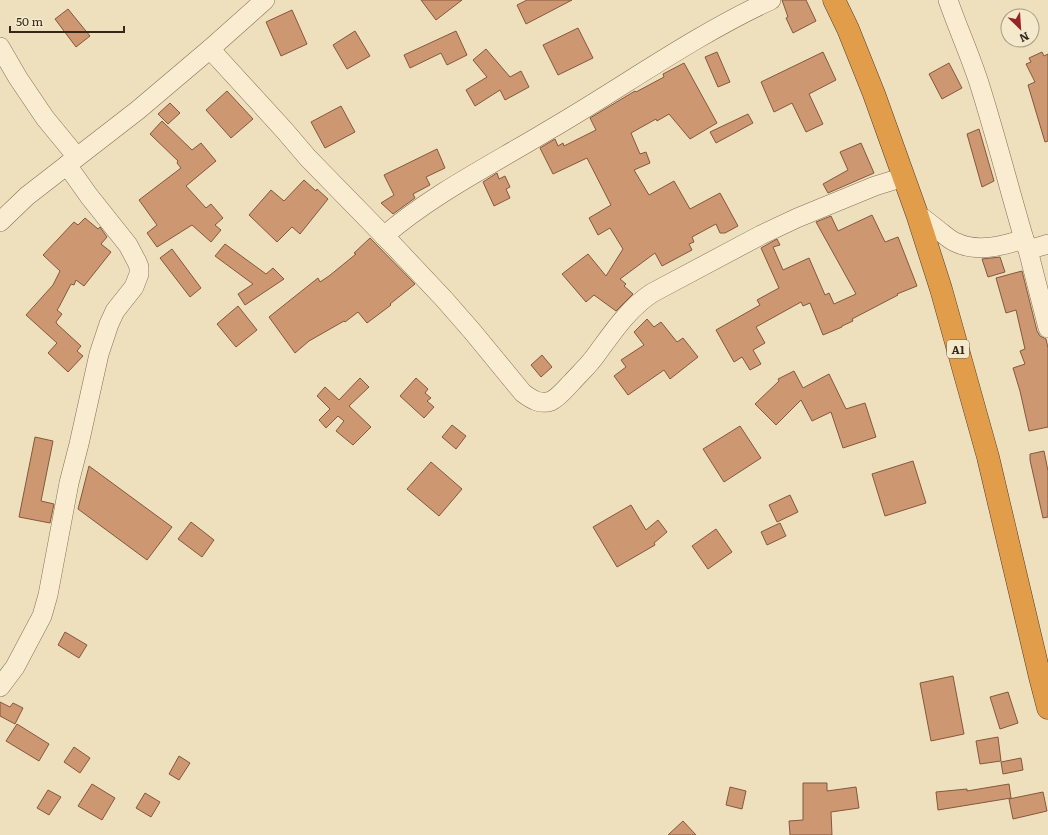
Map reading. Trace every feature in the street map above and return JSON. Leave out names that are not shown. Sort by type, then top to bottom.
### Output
[{"type":"highway","name":"A1","points":[[834,0],[848,29],[874,94],[904,176],[941,289],[988,457],[1047,700]]},
{"type":"street","points":[[0,222],[27,196],[138,110],[265,0]]},
{"type":"street","points":[[384,236],[397,224],[437,196],[486,166],[549,131],[695,40],[771,0]]},
{"type":"street","points":[[948,0],[980,85],[1003,162],[1013,202],[1044,299],[1048,328]]},
{"type":"street","points":[[0,47],[18,78],[72,161],[89,196],[128,245],[139,267],[139,274],[134,287],[115,311],[99,354],[79,444],[68,484],[48,596],[42,616],[15,667],[0,687]]},
{"type":"street","points":[[210,48],[308,158],[384,236],[448,305],[523,393],[535,401],[547,402],[560,395],[587,365],[619,324],[640,302],[652,293],[761,235],[797,218],[848,196],[904,176]]},
{"type":"street","points":[[917,214],[950,239],[968,246],[988,248],[1012,243],[1048,244]]},
{"type":"building","points":[[421,0],[462,0],[436,20]]},
{"type":"building","points":[[527,0],[572,0],[526,24],[517,5]]},
{"type":"building","points":[[782,0],[806,0],[816,21],[793,33],[786,18],[788,17]]},
{"type":"building","points":[[68,9],[90,36],[76,47],[55,19]]},
{"type":"building","points":[[292,10],[307,44],[281,56],[266,22]]},
{"type":"building","points":[[578,28],[593,58],[558,75],[543,45]]},
{"type":"building","points":[[355,31],[370,56],[347,69],[333,45]]},
{"type":"building","points":[[456,31],[467,55],[447,65],[441,53],[410,68],[404,55]]},
{"type":"building","points":[[486,49],[510,77],[521,71],[529,87],[505,100],[500,90],[475,106],[466,90],[487,77],[473,60]]},
{"type":"building","points":[[717,52],[730,82],[718,87],[705,57]]},
{"type":"building","points":[[823,52],[836,80],[809,94],[823,124],[806,132],[792,103],[774,112],[761,82]]},
{"type":"building","points":[[1042,52],[1044,56],[1048,54],[1048,141],[1045,142],[1028,85],[1035,82],[1026,64],[1031,62],[1029,58]]},
{"type":"building","points":[[684,63],[717,123],[690,139],[669,114],[657,121],[656,119],[631,133],[640,154],[646,152],[650,163],[634,170],[649,195],[674,181],[690,209],[720,193],[738,226],[725,233],[720,233],[716,224],[692,237],[694,242],[689,244],[692,250],[662,266],[655,253],[620,279],[626,284],[624,286],[633,294],[616,311],[594,295],[586,302],[562,274],[588,254],[606,276],[623,249],[610,228],[598,235],[589,218],[611,205],[587,158],[553,174],[540,148],[555,139],[558,146],[563,143],[564,146],[596,130],[590,118],[635,91],[636,92],[664,77],[663,74]]},
{"type":"building","points":[[949,63],[962,88],[942,99],[929,74]]},
{"type":"building","points":[[227,91],[253,119],[231,138],[206,110]]},
{"type":"building","points":[[170,103],[180,113],[168,124],[158,114]]},
{"type":"building","points":[[341,106],[355,132],[325,148],[311,122]]},
{"type":"building","points":[[748,114],[753,123],[716,143],[710,132]]},
{"type":"building","points":[[162,121],[192,150],[201,143],[216,161],[186,186],[206,208],[211,204],[223,218],[215,225],[221,230],[211,242],[192,225],[157,247],[147,233],[157,225],[139,200],[181,168],[177,163],[178,161],[150,134]]},
{"type":"building","points":[[979,129],[994,181],[982,187],[967,134]]},
{"type":"building","points":[[861,143],[874,173],[828,193],[823,184],[848,170],[840,152]]},
{"type":"building","points":[[437,149],[445,168],[426,177],[430,185],[413,194],[415,198],[393,214],[381,203],[394,195],[384,175]]},
{"type":"building","points":[[497,173],[499,179],[505,176],[510,187],[506,189],[510,198],[494,206],[483,182]]},
{"type":"building","points":[[304,180],[328,199],[300,234],[292,227],[277,242],[249,215],[271,190],[284,201]]},
{"type":"building","points":[[872,215],[885,242],[898,237],[917,286],[897,294],[898,295],[852,319],[853,321],[823,335],[810,303],[803,306],[801,302],[756,327],[765,343],[753,350],[761,364],[750,370],[742,357],[734,362],[716,330],[760,305],[757,300],[779,288],[761,248],[777,239],[780,245],[773,247],[783,270],[809,258],[825,295],[829,293],[834,304],[856,294],[816,222],[831,216],[838,231]]},
{"type":"building","points":[[85,218],[98,229],[100,227],[107,237],[101,244],[111,252],[84,286],[76,280],[74,285],[71,284],[57,310],[62,314],[56,322],[57,324],[81,346],[77,351],[83,356],[68,372],[48,353],[57,343],[26,315],[53,285],[60,271],[43,255],[74,222],[78,225]]},
{"type":"building","points":[[370,238],[415,284],[367,323],[358,312],[345,322],[344,321],[309,341],[295,353],[269,317],[318,278],[320,282],[329,276],[356,254],[354,253]]},
{"type":"building","points":[[225,244],[266,274],[273,268],[284,279],[245,305],[238,294],[253,284],[215,256]]},
{"type":"building","points":[[172,249],[201,288],[190,297],[160,258]]},
{"type":"building","points":[[1000,257],[1005,272],[988,277],[982,259]]},
{"type":"building","points":[[1022,271],[1037,331],[1040,336],[1046,339],[1048,348],[1048,427],[1029,431],[1013,368],[1025,364],[1020,351],[1025,349],[1016,310],[1006,313],[996,278]]},
{"type":"building","points":[[238,306],[257,330],[236,347],[217,324]]},
{"type":"building","points":[[647,319],[654,327],[661,322],[677,342],[683,338],[698,357],[670,379],[664,370],[628,395],[614,376],[626,367],[621,360],[644,345],[634,332]]},
{"type":"building","points":[[542,355],[552,367],[541,377],[531,365]]},
{"type":"building","points":[[794,371],[803,388],[829,374],[846,409],[865,403],[876,437],[843,448],[831,412],[812,421],[801,400],[776,425],[755,404],[779,381],[778,379]]},
{"type":"building","points":[[360,378],[369,387],[349,406],[371,427],[353,445],[336,431],[344,421],[338,416],[326,428],[319,420],[330,409],[317,396],[325,387],[339,400]]},
{"type":"building","points":[[416,378],[428,389],[425,393],[431,398],[427,401],[434,407],[424,418],[400,396]]},
{"type":"building","points":[[452,425],[466,436],[456,449],[442,437]]},
{"type":"building","points":[[740,426],[761,458],[724,482],[703,449]]},
{"type":"building","points":[[35,437],[53,441],[41,501],[54,504],[50,523],[19,517]]},
{"type":"building","points":[[1044,451],[1048,471],[1048,517],[1043,518],[1030,454]]},
{"type":"building","points":[[913,461],[926,503],[885,516],[872,474]]},
{"type":"building","points":[[431,462],[462,489],[439,516],[407,489]]},
{"type":"building","points":[[89,466],[172,527],[147,560],[78,509]]},
{"type":"building","points":[[790,495],[798,512],[777,522],[769,505]]},
{"type":"building","points":[[631,505],[646,530],[658,520],[667,532],[654,543],[655,545],[617,567],[593,527]]},
{"type":"building","points":[[191,522],[214,540],[202,557],[178,539]]},
{"type":"building","points":[[780,523],[786,536],[767,545],[761,532]]},
{"type":"building","points":[[716,529],[732,552],[708,569],[692,546]]},
{"type":"building","points":[[65,632],[87,645],[79,658],[58,645]]},
{"type":"building","points":[[953,676],[964,734],[931,741],[920,683]]},
{"type":"building","points":[[1008,692],[1018,723],[1000,729],[990,697]]},
{"type":"building","points":[[0,702],[10,707],[13,703],[23,708],[15,724],[0,716]]},
{"type":"building","points":[[17,724],[49,744],[39,761],[6,741]]},
{"type":"building","points":[[998,737],[1001,761],[980,764],[976,741]]},
{"type":"building","points":[[74,747],[90,758],[80,773],[64,762]]},
{"type":"building","points":[[179,756],[190,763],[179,780],[169,774]]},
{"type":"building","points":[[1021,758],[1023,770],[1003,774],[1001,762]]},
{"type":"building","points":[[803,783],[827,783],[827,791],[856,787],[859,808],[831,812],[832,835],[790,835],[789,821],[803,820]]},
{"type":"building","points":[[92,784],[115,798],[102,820],[78,806]]},
{"type":"building","points":[[1009,784],[1011,798],[938,810],[936,792],[967,789],[967,791]]},
{"type":"building","points":[[730,787],[746,791],[742,809],[726,805]]},
{"type":"building","points":[[48,790],[61,797],[49,815],[37,808]]},
{"type":"building","points":[[1043,792],[1047,811],[1013,819],[1009,799]]},
{"type":"building","points":[[145,793],[160,802],[151,817],[136,808]]},
{"type":"building","points":[[683,821],[696,835],[668,835]]}]
